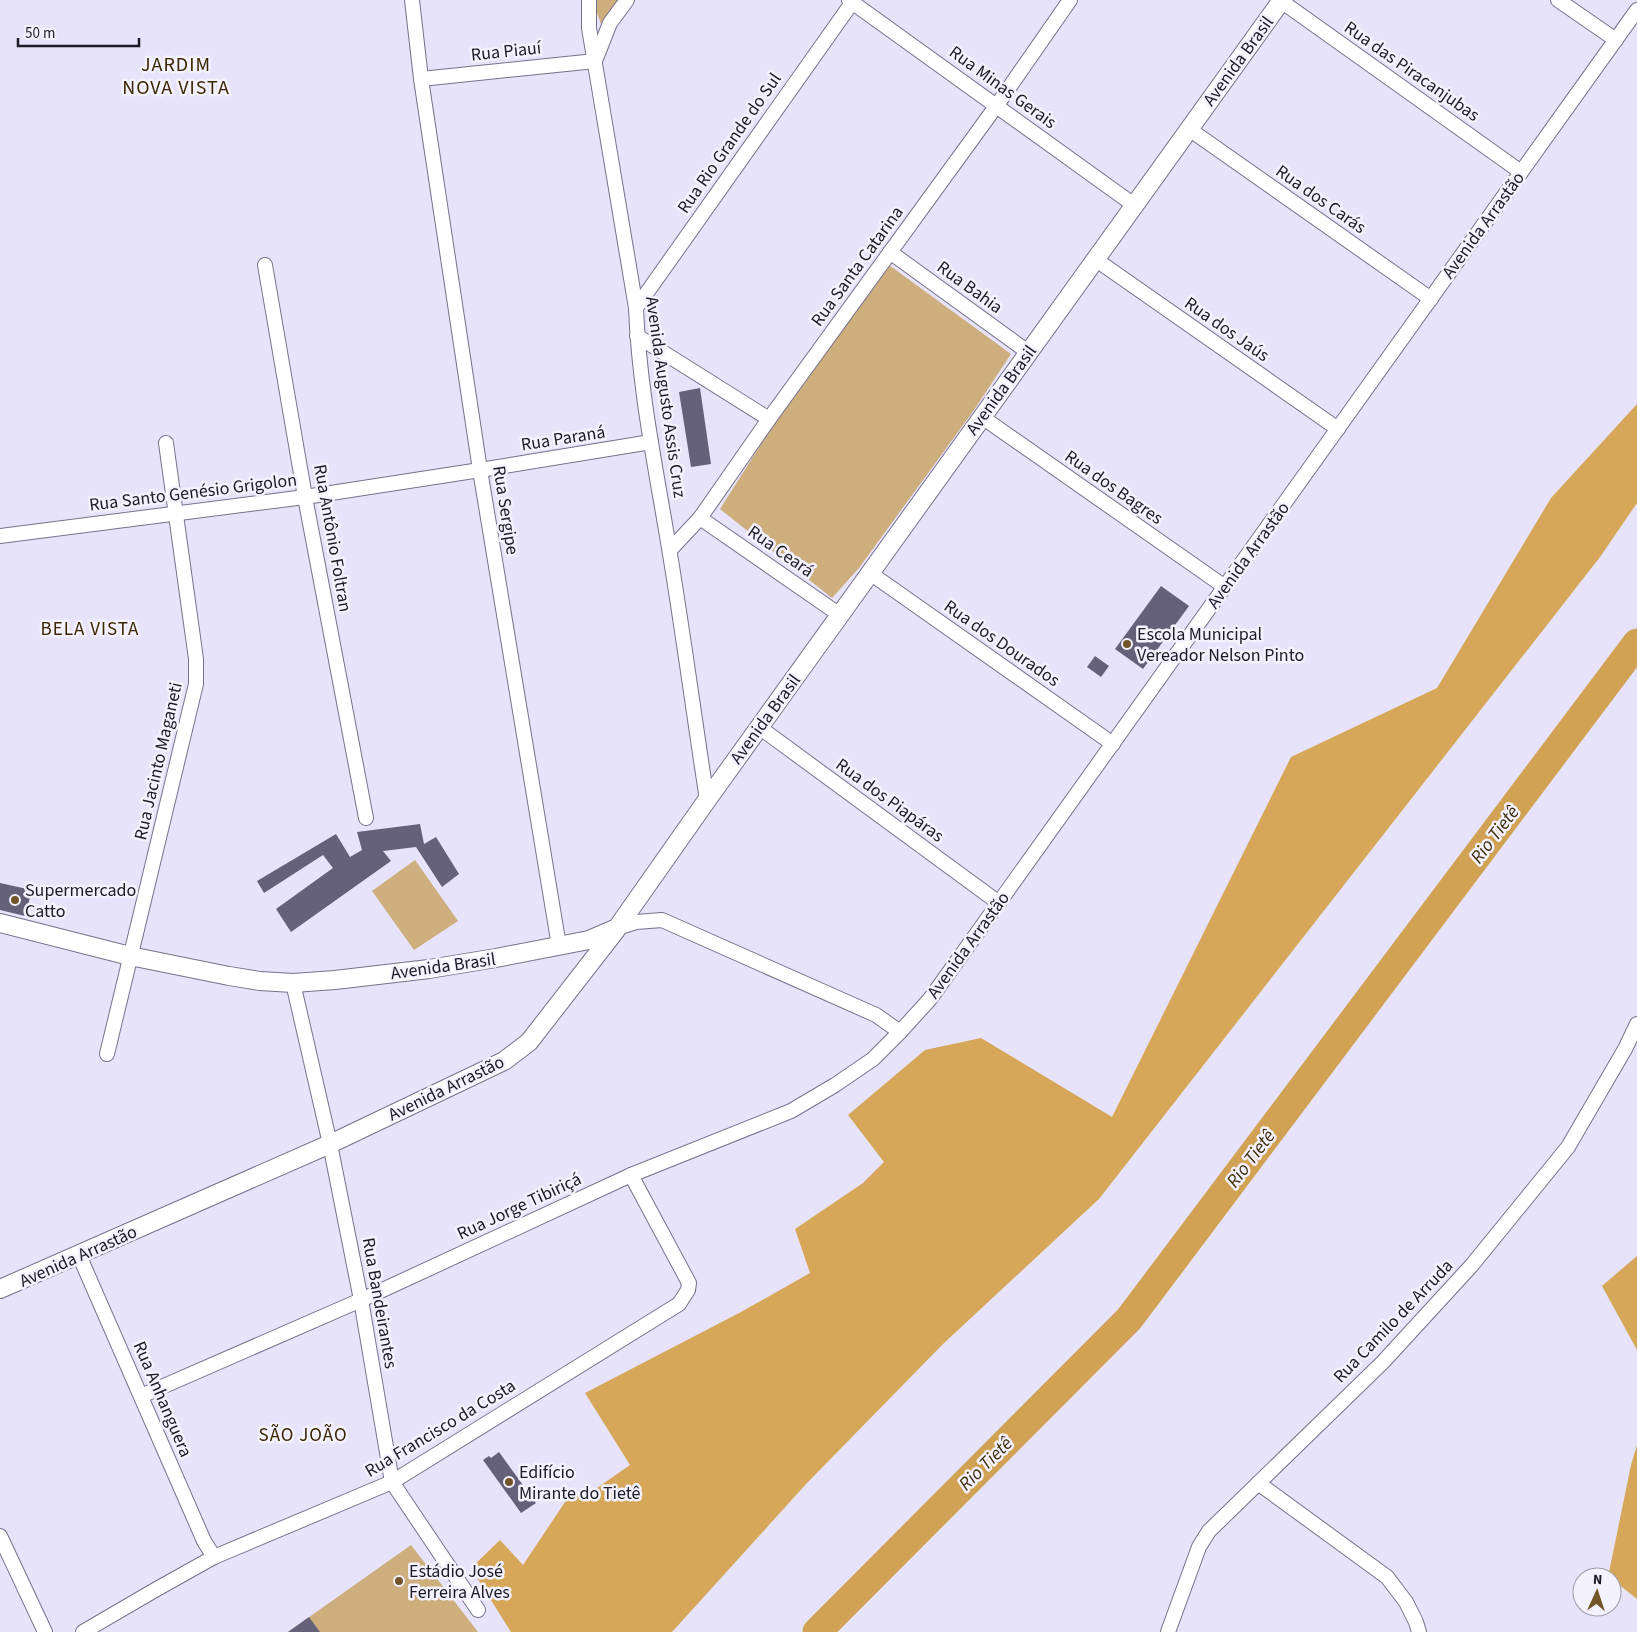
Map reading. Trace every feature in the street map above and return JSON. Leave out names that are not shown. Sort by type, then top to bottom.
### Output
[{"type":"street","name":"Rua Sergipe","points":[[412,0],[421,79],[480,470],[559,946]]},
{"type":"street","name":"Avenida Augusto Assis Cruz","points":[[589,0],[589,28],[636,308],[637,336],[651,442],[670,550],[707,800]]},
{"type":"street","points":[[595,61],[610,23],[627,0]]},
{"type":"street","name":"Rua Santa Catarina","points":[[670,550],[700,518],[1070,0]]},
{"type":"street","points":[[1558,0],[1616,40]]},
{"type":"street","name":"Rua Minas Gerais","points":[[852,1],[1134,205]]},
{"type":"street","name":"Rua Rio Grande do Sul","points":[[636,308],[852,1]]},
{"type":"street","name":"Avenida Brasil","points":[[0,923],[130,956],[229,976],[293,983],[429,969],[589,940],[617,928],[1281,1]]},
{"type":"street","name":"Rua das Piracanjubas","points":[[1281,1],[1521,172]]},
{"type":"street","name":"Avenida Arrastão","points":[[900,1032],[930,999],[1637,10]]},
{"type":"street","name":"Rua Piauí","points":[[421,79],[595,61]]},
{"type":"street","name":"Rua dos Carás","points":[[1189,129],[1431,299]]},
{"type":"street","name":"Rua Bahia","points":[[890,252],[1028,352]]},
{"type":"street","name":"Rua dos Jaús","points":[[1095,260],[1338,429]]},
{"type":"street","name":"Rua Antônio Foltran","points":[[265,265],[305,497],[366,818]]},
{"type":"street","points":[[637,336],[769,419]]},
{"type":"street","name":"Rua dos Bagres","points":[[982,417],[1225,587]]},
{"type":"street","name":"Rua Paraná","points":[[480,470],[651,442]]},
{"type":"street","name":"Rua Jacinto Maganeti","points":[[108,1054],[196,684],[196,658],[166,443]]},
{"type":"street","name":"Rua Santo Genésio Grigolon","points":[[0,536],[305,497],[480,470]]},
{"type":"street","name":"Rua Ceará","points":[[700,518],[840,615]]},
{"type":"street","name":"Rua dos Dourados","points":[[870,573],[1113,744]]},
{"type":"street","name":"Rua dos Piapáras","points":[[759,728],[999,903]]},
{"type":"street","points":[[617,928],[636,922],[662,920],[876,1015],[900,1032]]},
{"type":"street","name":"Avenida Arrastão","points":[[0,1289],[330,1144],[504,1061],[529,1042],[617,928]]},
{"type":"street","name":"Rua Bandeirantes","points":[[293,983],[330,1144],[361,1300],[392,1482],[478,1610]]},
{"type":"street","name":"Rua Camilo de Arruda","points":[[1168,1632],[1199,1547],[1209,1531],[1383,1362],[1472,1265],[1568,1147],[1625,1049],[1637,1024]]},
{"type":"street","name":"Rua Jorge Tibiriçá","points":[[141,1396],[361,1300],[631,1175],[791,1111],[835,1085],[873,1059],[900,1032]]},
{"type":"street","name":"Rua Francisco da Costa","points":[[83,1632],[214,1557],[392,1482],[679,1304],[688,1290],[689,1283],[631,1175]]},
{"type":"street","name":"Rua Anhanguera","points":[[79,1255],[204,1541],[214,1557]]},
{"type":"street","points":[[1258,1483],[1387,1577],[1406,1602],[1419,1632]]},
{"type":"street","points":[[0,1536],[45,1632]]},
{"type":"shaded area","points":[[596,0],[621,0],[601,24],[597,13]]},
{"type":"shaded area","points":[[889,265],[1011,354],[974,410],[859,568],[832,598],[720,509],[775,422]]},
{"type":"shaded area","points":[[1637,404],[1637,503],[1600,557],[1099,1199],[943,1344],[807,1483],[672,1632],[511,1632],[471,1568],[500,1540],[523,1565],[567,1499],[597,1488],[630,1465],[585,1393],[741,1312],[810,1273],[795,1229],[863,1183],[884,1162],[848,1115],[925,1050],[981,1038],[1112,1117],[1291,757],[1437,688],[1551,498]]},
{"type":"shaded area","points":[[415,860],[458,921],[414,950],[372,891]]},
{"type":"shaded area","points":[[1637,1256],[1637,1350],[1602,1286]]},
{"type":"shaded area","points":[[1637,1445],[1637,1599],[1622,1587],[1622,1567],[1610,1567],[1631,1465]]},
{"type":"shaded area","name":"Estádio José Ferreira Alves","points":[[411,1545],[478,1632],[288,1632]]},
{"type":"building","points":[[700,388],[711,464],[691,467],[679,392]]},
{"type":"building","points":[[1161,586],[1189,606],[1143,669],[1115,649]]},
{"type":"building","points":[[1095,656],[1109,666],[1101,677],[1087,667]]},
{"type":"building","points":[[420,824],[424,844],[436,837],[459,874],[442,887],[416,847],[383,851],[391,861],[291,932],[276,909],[333,868],[323,855],[264,893],[257,881],[336,834],[350,857],[362,850],[357,832]]},
{"type":"building","name":"Supermercado Catto","points":[[0,883],[32,890],[25,916],[0,910]]},
{"type":"building","name":"Edifício Mirante do Tietê","points":[[499,1452],[536,1503],[521,1513],[483,1460],[489,1456],[491,1458]]},
{"type":"building","points":[[309,1617],[320,1632],[288,1632]]},
{"type":"waterway","name":"Rio Tietê","points":[[817,1632],[1129,1319],[1637,643]]},
{"type":"place","name":"Escola Municipal Vereador Nelson Pinto","points":[[1127,644]]},
{"type":"place","name":"Supermercado Catto","points":[[15,900]]},
{"type":"place","name":"Edifício Mirante do Tietê","points":[[509,1482]]},
{"type":"place","name":"Estádio José Ferreira Alves","points":[[399,1581]]},
{"type":"district","name":"JARDIM NOVA VISTA","points":[[176,76]]},
{"type":"district","name":"BELA VISTA","points":[[90,628]]},
{"type":"district","name":"SÃO JOÃO","points":[[303,1434]]}]
